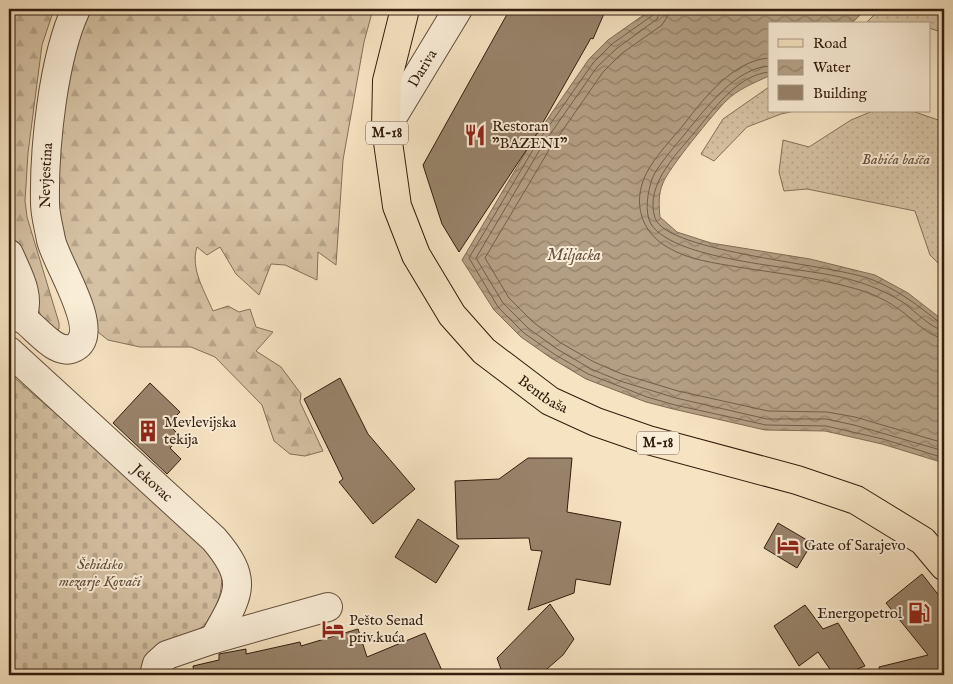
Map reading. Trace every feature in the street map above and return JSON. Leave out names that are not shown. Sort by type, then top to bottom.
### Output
[{"type":"main road","name":"Bentbaša","points":[[405,9],[387,81],[386,128],[397,206],[416,255],[452,315],[484,351],[550,401],[596,422],[648,440],[798,480],[856,500],[923,541],[944,566]]},
{"type":"street","name":"Nevjestina","points":[[15,317],[56,347],[69,350],[78,345],[84,332],[77,301],[52,243],[45,205],[49,132],[58,68],[69,24],[76,9]]},
{"type":"street","name":"Dariva","points":[[386,128],[458,9]]},
{"type":"street","points":[[9,254],[24,289],[27,306],[15,317]]},
{"type":"street","name":"Jekovac","points":[[9,352],[214,539],[231,558],[238,578],[233,605],[214,639]]},
{"type":"street","points":[[154,675],[157,664],[167,655],[214,639],[328,607]]},
{"type":"green space","points":[[9,9],[54,9],[42,45],[28,153],[25,201],[27,217],[59,323],[59,329],[55,331],[44,323],[9,240]]},
{"type":"green space","points":[[84,9],[373,9],[364,42],[343,160],[336,265],[318,252],[317,280],[285,265],[271,264],[259,295],[236,274],[220,247],[207,255],[197,247],[195,255],[199,280],[213,311],[228,306],[239,312],[250,309],[256,327],[273,332],[256,351],[281,367],[301,394],[300,402],[323,451],[305,456],[290,454],[274,441],[262,405],[215,357],[191,347],[140,347],[108,340],[93,328],[72,279],[51,167]]},
{"type":"green space","points":[[880,9],[944,9],[944,33],[930,28],[930,22],[867,22]]},
{"type":"green space","points":[[768,88],[768,112],[790,112],[747,127],[714,161],[701,154],[723,119]]},
{"type":"green space","name":"Babića bašča","points":[[871,112],[915,112],[944,122],[944,269],[930,255],[915,211],[807,189],[784,191],[779,172],[783,140],[809,147],[851,120]]},
{"type":"green space","name":"Šehidsko mezarje Kovači","points":[[9,373],[219,555],[221,586],[218,600],[211,615],[202,627],[192,633],[157,647],[151,653],[147,662],[146,675],[9,675]]},
{"type":"water","name":"Miljacka","points":[[652,9],[866,9],[853,22],[768,22],[768,76],[746,87],[726,101],[682,154],[661,187],[659,200],[660,217],[677,232],[711,243],[810,259],[875,275],[908,293],[944,321],[944,463],[882,444],[825,431],[765,430],[646,402],[586,379],[551,358],[521,337],[494,310],[462,260],[533,140],[589,59],[608,40]]},
{"type":"building","points":[[510,9],[606,9],[593,39],[591,38],[533,140],[459,252],[442,224],[423,165]]},
{"type":"building","points":[[340,378],[368,434],[415,489],[373,524],[339,482],[343,479],[304,399]]},
{"type":"building","name":"Mevlevijska tekija","points":[[150,383],[180,412],[168,424],[181,437],[170,448],[181,459],[167,474],[113,423]]},
{"type":"building","points":[[528,458],[572,458],[567,512],[621,522],[610,585],[576,579],[574,593],[528,610],[542,551],[531,550],[529,538],[457,539],[455,481],[499,479]]},
{"type":"building","points":[[418,519],[459,546],[436,583],[395,557]]},
{"type":"building","name":"Gate of Sarajevo","points":[[778,523],[812,543],[797,568],[764,548]]},
{"type":"building","points":[[922,574],[944,602],[944,675],[880,675],[879,667],[928,655],[886,603]]},
{"type":"building","points":[[550,604],[574,639],[563,655],[540,675],[503,675],[497,658]]},
{"type":"building","points":[[805,605],[823,629],[838,623],[865,666],[842,675],[834,675],[818,652],[799,666],[774,626]]},
{"type":"building","points":[[358,629],[367,657],[425,633],[444,675],[194,675],[193,666],[219,660],[219,654],[246,649],[246,654],[300,642],[301,646]]},
{"type":"place","name":"Restoran \"BAZENI\"","points":[[475,135]]},
{"type":"place","name":"Mevlevijska tekija","points":[[148,431]]},
{"type":"place","name":"Gate of Sarajevo","points":[[788,545]]},
{"type":"place","name":"Energopetrol","points":[[919,613]]},
{"type":"place","name":"Pešto Senad priv.kuća","points":[[333,629]]}]
